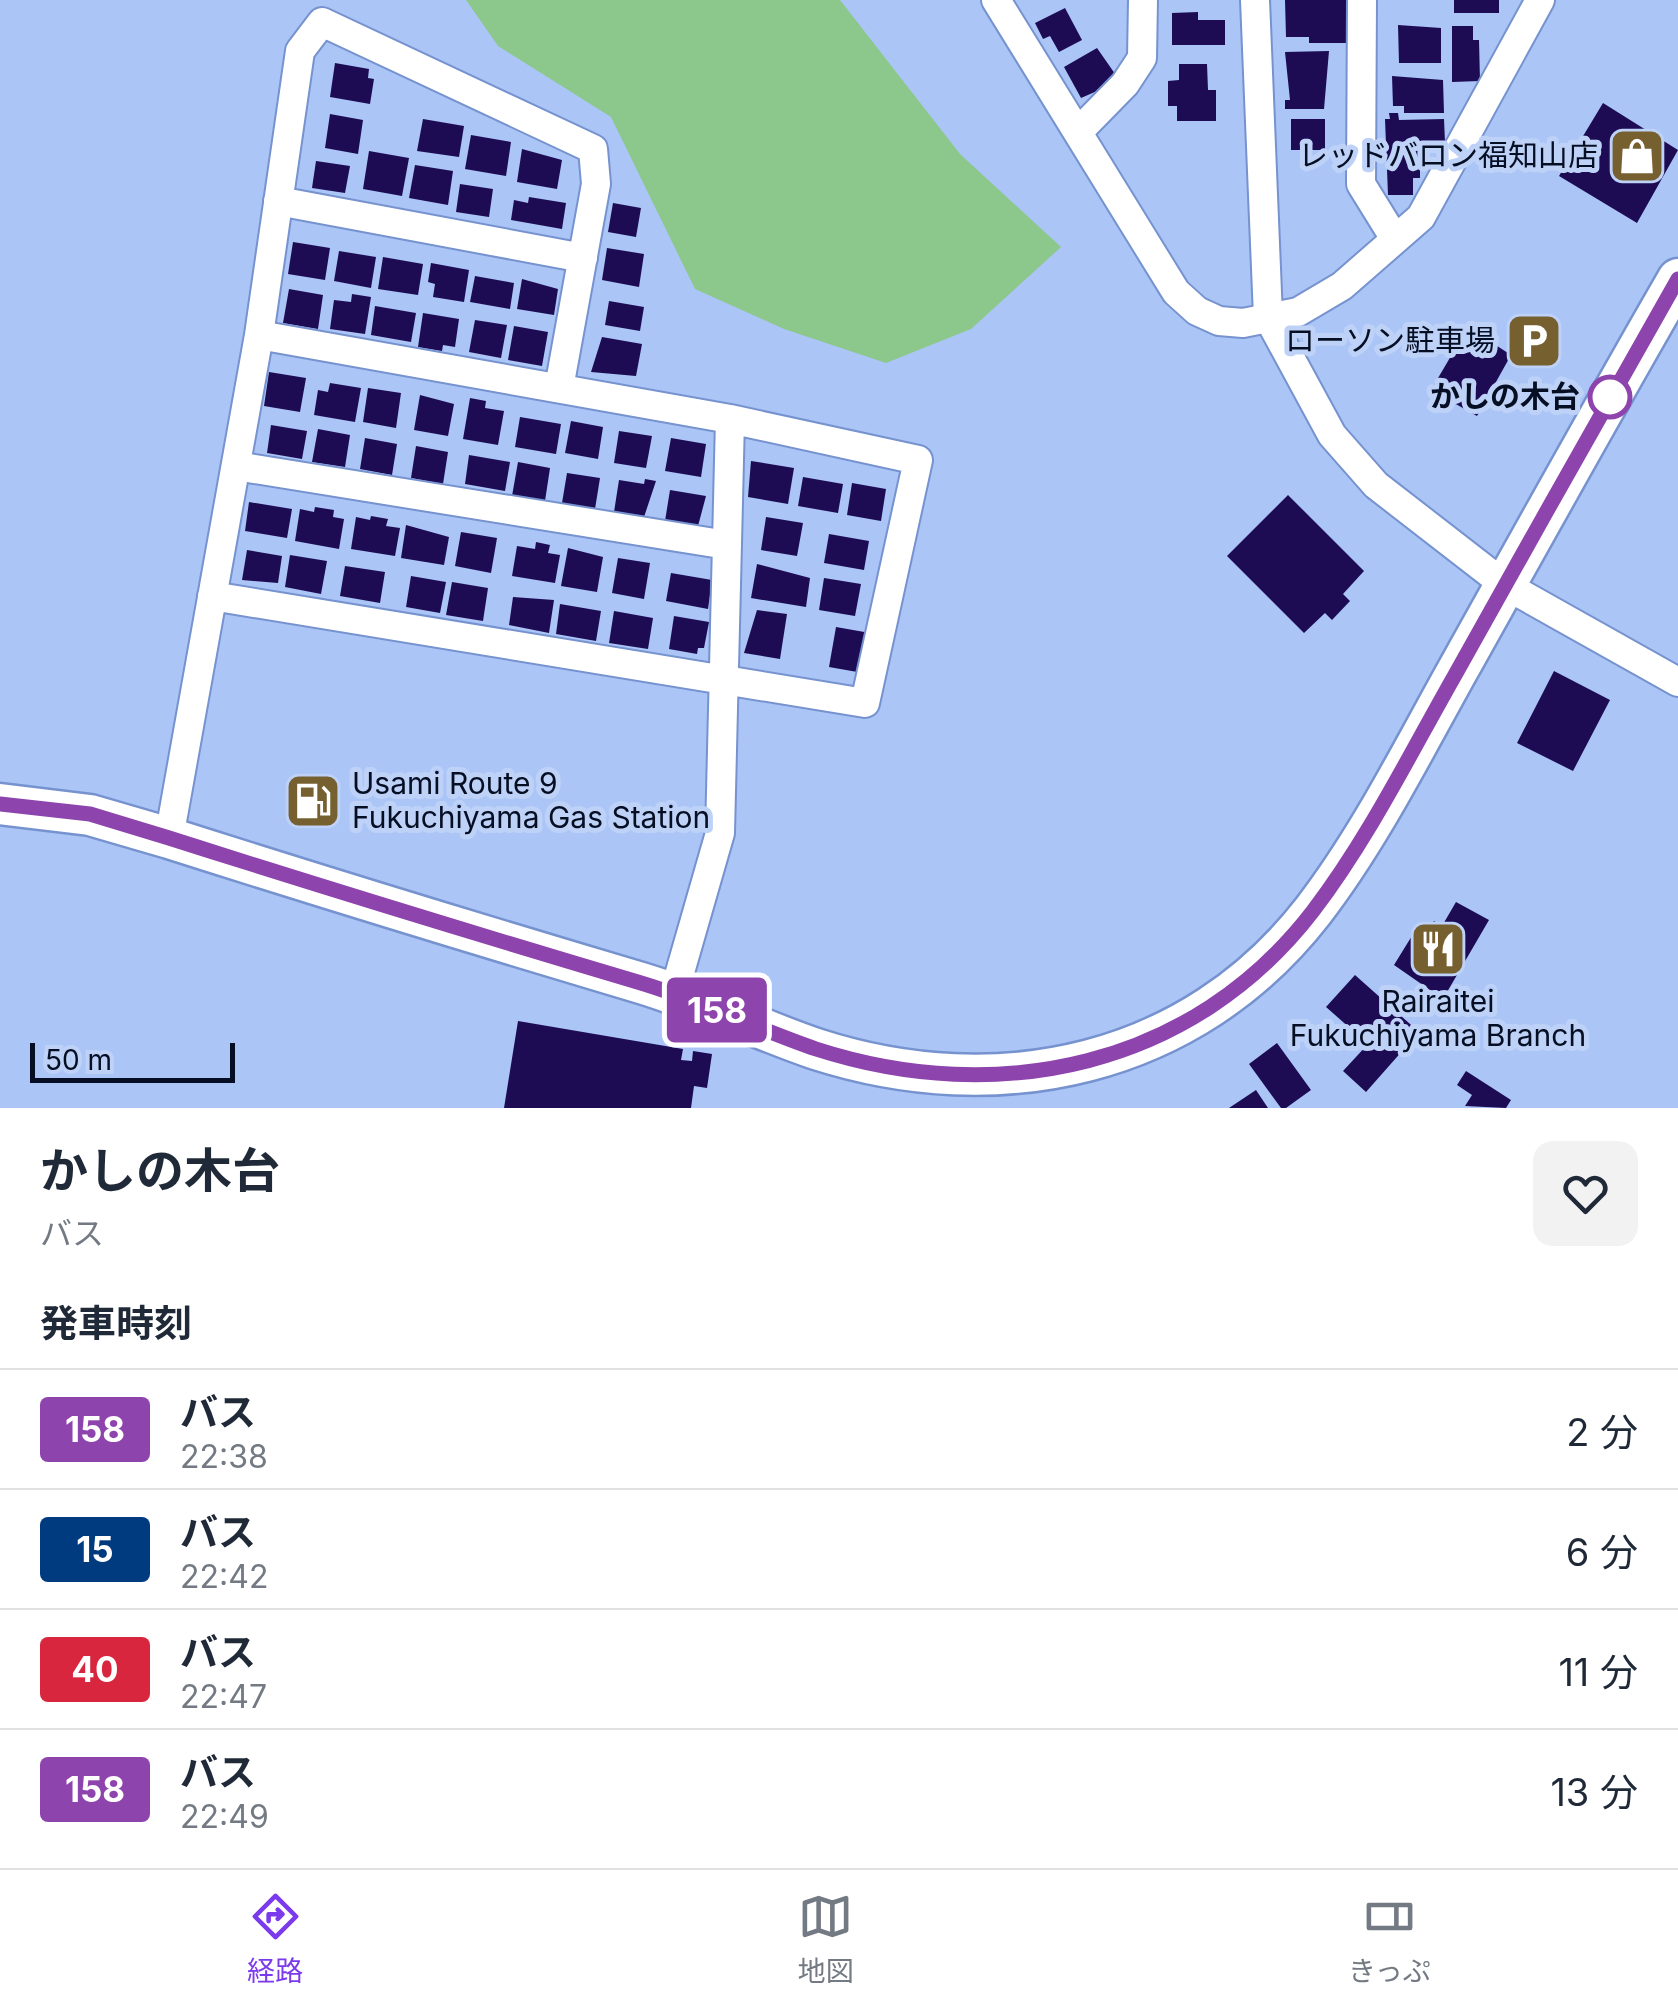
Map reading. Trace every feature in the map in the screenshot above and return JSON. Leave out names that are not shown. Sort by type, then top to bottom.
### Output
[{"type":"highway","points":[[0,804],[90,814],[674,992],[820,1050],[987,1078],[1068,1069],[1160,1039],[1246,983],[1312,912],[1390,791],[1678,279]]},
{"type":"street","points":[[996,0],[1176,292],[1196,311],[1219,321],[1243,323],[1298,312],[1342,286],[1421,218],[1540,0]]},
{"type":"street","points":[[1079,131],[1126,84],[1142,58],[1142,0]]},
{"type":"street","points":[[1255,0],[1268,317],[1332,435],[1431,531],[1505,585],[1678,682]]},
{"type":"street","points":[[1362,0],[1362,184],[1396,238]]},
{"type":"street","points":[[169,838],[259,335],[300,51],[322,22],[594,149],[596,184],[559,388]]},
{"type":"street","points":[[278,201],[583,258]]},
{"type":"street","points":[[212,596],[865,703],[918,460],[730,420],[259,335]]},
{"type":"street","points":[[674,992],[720,833],[730,420]]},
{"type":"street","points":[[236,466],[727,545]]},
{"type":"green space","points":[[466,0],[840,0],[960,154],[1061,247],[971,329],[886,363],[784,329],[695,289],[611,117],[498,46]]},
{"type":"building","points":[[1285,0],[1350,0],[1350,43],[1309,43],[1309,37],[1286,37]]},
{"type":"building","points":[[1454,0],[1499,0],[1499,13],[1454,13]]},
{"type":"building","points":[[1065,8],[1082,40],[1059,52],[1050,36],[1043,39],[1035,23]]},
{"type":"building","points":[[1198,12],[1198,20],[1225,20],[1225,45],[1172,45],[1172,13]]},
{"type":"building","points":[[1398,25],[1441,28],[1441,63],[1399,63]]},
{"type":"building","points":[[1452,26],[1473,26],[1473,40],[1479,40],[1480,81],[1452,82]]},
{"type":"building","points":[[1097,48],[1120,81],[1081,98],[1064,67]]},
{"type":"building","points":[[1329,51],[1324,109],[1285,109],[1285,100],[1290,100],[1285,52]]},
{"type":"building","points":[[335,63],[369,69],[368,78],[374,79],[370,104],[330,97]]},
{"type":"building","points":[[1179,64],[1207,64],[1208,90],[1216,90],[1216,121],[1177,121],[1177,106],[1168,106],[1168,81],[1179,80]]},
{"type":"building","points":[[1392,76],[1443,80],[1444,113],[1404,113],[1404,106],[1393,106]]},
{"type":"building","points":[[1603,103],[1678,150],[1637,223],[1559,176]]},
{"type":"building","points":[[1389,113],[1398,113],[1399,120],[1444,119],[1445,142],[1420,142],[1420,178],[1413,178],[1413,195],[1388,195],[1385,119],[1390,119]]},
{"type":"building","points":[[330,114],[363,120],[358,154],[325,148]]},
{"type":"building","points":[[423,119],[464,126],[459,157],[417,151]]},
{"type":"building","points":[[1291,119],[1325,119],[1325,150],[1291,150]]},
{"type":"building","points":[[471,135],[511,142],[506,176],[465,169]]},
{"type":"building","points":[[522,149],[562,160],[557,189],[517,182]]},
{"type":"building","points":[[369,151],[409,158],[402,196],[363,189]]},
{"type":"building","points":[[316,161],[350,166],[345,193],[312,188]]},
{"type":"building","points":[[415,165],[453,171],[448,205],[409,198]]},
{"type":"building","points":[[460,184],[493,189],[489,217],[456,212]]},
{"type":"building","points":[[529,197],[566,203],[562,229],[511,220],[514,200],[528,203]]},
{"type":"building","points":[[613,203],[641,208],[636,237],[608,232]]},
{"type":"building","points":[[293,242],[330,248],[325,280],[288,274]]},
{"type":"building","points":[[607,248],[644,254],[639,287],[602,280]]},
{"type":"building","points":[[339,251],[376,257],[371,288],[334,281]]},
{"type":"building","points":[[383,257],[423,264],[418,295],[378,289]]},
{"type":"building","points":[[431,263],[469,270],[464,302],[433,297],[435,284],[428,282]]},
{"type":"building","points":[[475,276],[514,283],[510,309],[470,302]]},
{"type":"building","points":[[522,279],[558,289],[554,315],[517,309]]},
{"type":"building","points":[[289,289],[323,295],[318,329],[283,323]]},
{"type":"building","points":[[352,294],[371,297],[365,334],[330,329],[334,300],[351,302]]},
{"type":"building","points":[[609,301],[644,307],[640,331],[605,325]]},
{"type":"building","points":[[375,306],[416,313],[411,342],[371,335]]},
{"type":"building","points":[[423,313],[459,319],[455,347],[443,345],[442,351],[418,347]]},
{"type":"building","points":[[475,320],[507,325],[501,358],[469,352]]},
{"type":"building","points":[[514,326],[548,332],[542,366],[508,360]]},
{"type":"building","points":[[1468,327],[1511,355],[1477,416],[1431,390]]},
{"type":"building","points":[[602,337],[642,344],[636,376],[591,372]]},
{"type":"building","points":[[269,372],[306,378],[300,412],[264,406]]},
{"type":"building","points":[[330,383],[361,388],[355,422],[314,415],[318,390],[328,392]]},
{"type":"building","points":[[368,388],[401,393],[396,428],[363,422]]},
{"type":"building","points":[[420,395],[454,404],[448,436],[414,430]]},
{"type":"building","points":[[470,398],[486,401],[485,408],[504,411],[498,445],[463,439]]},
{"type":"building","points":[[520,417],[561,424],[556,454],[515,447]]},
{"type":"building","points":[[571,421],[603,427],[598,459],[565,453]]},
{"type":"building","points":[[271,425],[307,431],[302,459],[267,453]]},
{"type":"building","points":[[318,429],[350,435],[345,467],[312,462]]},
{"type":"building","points":[[619,431],[652,436],[646,468],[614,463]]},
{"type":"building","points":[[365,438],[397,444],[392,475],[360,469]]},
{"type":"building","points":[[671,438],[706,444],[701,477],[665,471]]},
{"type":"building","points":[[416,446],[448,452],[443,484],[411,478]]},
{"type":"building","points":[[469,455],[510,462],[505,491],[465,484]]},
{"type":"building","points":[[751,461],[794,468],[788,504],[748,497]]},
{"type":"building","points":[[518,462],[550,468],[545,501],[512,496]]},
{"type":"building","points":[[567,473],[600,478],[595,509],[562,503]]},
{"type":"building","points":[[803,477],[843,484],[838,513],[798,506]]},
{"type":"building","points":[[645,479],[656,481],[644,517],[614,512],[619,480],[644,484]]},
{"type":"building","points":[[852,483],[886,489],[881,521],[847,515]]},
{"type":"building","points":[[670,490],[706,496],[698,526],[665,521]]},
{"type":"building","points":[[1288,495],[1364,571],[1343,594],[1350,601],[1332,620],[1325,613],[1304,633],[1227,556]]},
{"type":"building","points":[[249,502],[292,509],[287,538],[245,531]]},
{"type":"building","points":[[315,507],[334,510],[333,517],[344,519],[339,549],[295,541],[300,509],[314,512]]},
{"type":"building","points":[[371,516],[388,519],[386,526],[400,528],[395,556],[351,549],[356,517],[370,520]]},
{"type":"building","points":[[766,517],[803,523],[797,556],[761,550]]},
{"type":"building","points":[[406,525],[449,537],[444,565],[401,558]]},
{"type":"building","points":[[461,532],[497,538],[491,573],[455,566]]},
{"type":"building","points":[[829,534],[869,541],[864,570],[824,563]]},
{"type":"building","points":[[536,542],[550,545],[548,553],[560,555],[555,583],[512,576],[517,546],[535,549]]},
{"type":"building","points":[[568,548],[603,557],[597,592],[561,586]]},
{"type":"building","points":[[247,550],[282,556],[278,583],[242,580]]},
{"type":"building","points":[[290,555],[327,561],[321,594],[285,587]]},
{"type":"building","points":[[618,558],[650,563],[644,599],[612,593]]},
{"type":"building","points":[[757,564],[810,578],[806,607],[751,598]]},
{"type":"building","points":[[345,566],[385,572],[380,603],[340,596]]},
{"type":"building","points":[[671,573],[712,580],[708,609],[666,601]]},
{"type":"building","points":[[411,576],[446,582],[440,613],[406,607]]},
{"type":"building","points":[[824,578],[861,584],[855,616],[819,610]]},
{"type":"building","points":[[452,582],[488,588],[483,621],[446,615]]},
{"type":"building","points":[[513,597],[554,600],[549,633],[509,625]]},
{"type":"building","points":[[560,604],[601,611],[596,641],[556,634]]},
{"type":"building","points":[[757,610],[787,614],[780,659],[744,653]]},
{"type":"building","points":[[614,611],[653,618],[648,649],[609,643]]},
{"type":"building","points":[[674,616],[709,622],[704,648],[698,648],[697,654],[669,649]]},
{"type":"building","points":[[836,627],[870,633],[863,673],[829,667]]},
{"type":"building","points":[[1554,671],[1610,700],[1573,771],[1517,743]]},
{"type":"building","name":"Rairaitei Fukuchiyama Branch","points":[[1456,902],[1489,920],[1443,999],[1394,965],[1418,926],[1428,932],[1434,921],[1442,926]]},
{"type":"building","points":[[1355,975],[1419,1032],[1366,1092],[1343,1071],[1368,1044],[1326,1007]]},
{"type":"building","points":[[518,1021],[683,1049],[681,1060],[692,1061],[693,1051],[712,1054],[707,1088],[694,1086],[691,1108],[504,1108]]},
{"type":"building","points":[[1277,1043],[1311,1090],[1286,1108],[1281,1108],[1249,1064]]},
{"type":"building","points":[[1466,1071],[1511,1100],[1506,1108],[1465,1106],[1472,1095],[1457,1085]]},
{"type":"building","points":[[1256,1090],[1268,1108],[1229,1108]]},
{"type":"bus line","name":"158","points":[[0,804],[90,814],[674,992],[820,1050],[916,1072],[987,1078],[1068,1069],[1160,1039],[1246,983],[1312,912],[1390,791],[1678,279]]},
{"type":"place","name":"レッドバロン福知山店","points":[[1637,156]]},
{"type":"place","name":"ローソン駐車場","points":[[1534,341]]},
{"type":"place","name":"かしの木台","points":[[1610,397]]},
{"type":"place","name":"Usami Route 9 Fukuchiyama Gas Station","points":[[313,801]]},
{"type":"place","name":"Rairaitei Fukuchiyama Branch","points":[[1438,949]]}]
